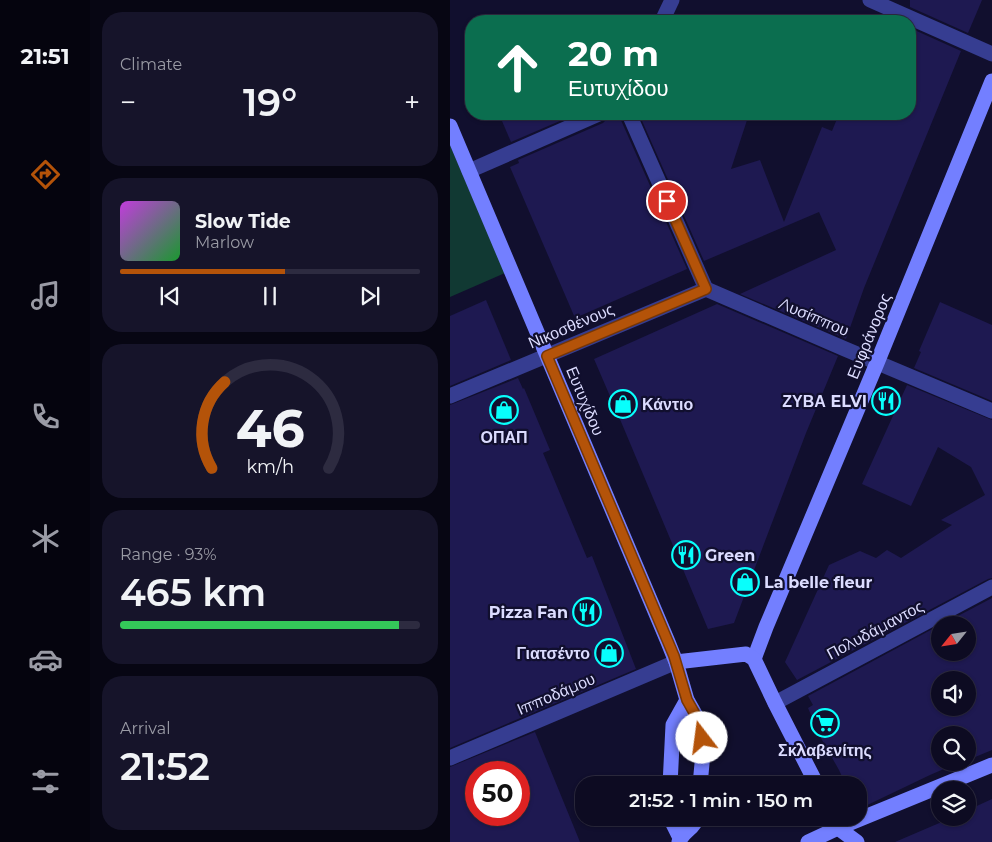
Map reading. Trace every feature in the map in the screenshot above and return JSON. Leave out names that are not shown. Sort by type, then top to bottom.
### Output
[{"type":"street","points":[[665,15],[672,0]]},
{"type":"street","points":[[870,0],[904,15]]},
{"type":"street","points":[[916,20],[992,54]]},
{"type":"street","name":"Ευφράνορος","points":[[754,659],[992,81]]},
{"type":"street","points":[[469,171],[585,120]]},
{"type":"street","points":[[632,120],[706,289]]},
{"type":"street","name":"Ευτυχίδου","points":[[450,126],[676,662],[687,700],[700,723],[703,753],[701,776]]},
{"type":"street","name":"Λυσίππου","points":[[706,289],[992,411]]},
{"type":"street","name":"Νικοσθένους","points":[[450,396],[706,289]]},
{"type":"street","name":"Πολυδάμαντος","points":[[775,703],[992,587]]},
{"type":"street","points":[[676,662],[746,654],[754,659],[812,776]]},
{"type":"street","name":"Ιπποδάμου","points":[[450,758],[676,662]]},
{"type":"street","points":[[670,776],[673,725],[687,700]]},
{"type":"street","points":[[867,811],[992,765]]},
{"type":"street","points":[[674,826],[680,840],[693,826]]},
{"type":"street","points":[[808,842],[831,826]]},
{"type":"street","points":[[838,826],[857,842]]},
{"type":"green space","points":[[450,145],[505,273],[450,297]]},
{"type":"building","points":[[910,0],[982,0],[968,33],[910,7]]},
{"type":"building","points":[[916,31],[961,51],[864,288],[846,339],[740,294],[836,250],[819,212],[704,261],[642,120],[747,120],[731,169],[760,160],[784,222],[822,127],[832,131],[837,120],[916,120]]},
{"type":"building","points":[[502,120],[562,120],[511,142]]},
{"type":"building","points":[[606,120],[621,120],[687,269],[575,318],[510,167],[519,163],[518,160]]},
{"type":"building","points":[[486,300],[511,360],[450,386],[450,316]]},
{"type":"building","points":[[940,302],[992,325],[992,401],[914,368],[921,352],[919,351]]},
{"type":"building","points":[[717,304],[838,356],[806,433],[734,623],[708,629],[594,359]]},
{"type":"building","points":[[518,378],[550,450],[543,453],[587,558],[592,556],[636,669],[450,748],[450,405]]},
{"type":"building","points":[[907,385],[992,420],[992,578],[797,680],[785,662],[829,565],[860,551],[876,558],[887,550],[901,558],[952,525],[941,520],[985,495],[971,467],[938,447],[911,506],[862,484]]},
{"type":"building","points":[[992,598],[992,750],[976,757],[976,726],[931,726],[931,771],[939,771],[867,805],[867,776],[842,776],[822,740],[808,708],[813,705],[808,696],[931,630],[931,661],[976,661],[976,616],[958,616]]},
{"type":"building","points":[[535,732],[580,842],[450,842],[450,767]]},
{"type":"building","points":[[992,799],[992,842],[895,842],[932,826],[976,826],[976,806]]},
{"type":"place","name":"ΖΥΒΑ ELVI","points":[[886,401]]},
{"type":"place","name":"Κάντιο","points":[[623,404]]},
{"type":"place","name":"ΟΠΑΠ","points":[[504,410]]},
{"type":"place","name":"Green","points":[[686,555]]},
{"type":"place","name":"La belle fleur","points":[[745,582]]},
{"type":"place","name":"Pizza Fan","points":[[587,612]]},
{"type":"place","name":"Γιατσέντο","points":[[609,653]]},
{"type":"place","name":"Σκλαβενίτης","points":[[825,723]]},
{"type":"route","points":[[667,201],[706,289],[547,356],[674,656],[687,700],[700,723],[702,738]]}]
